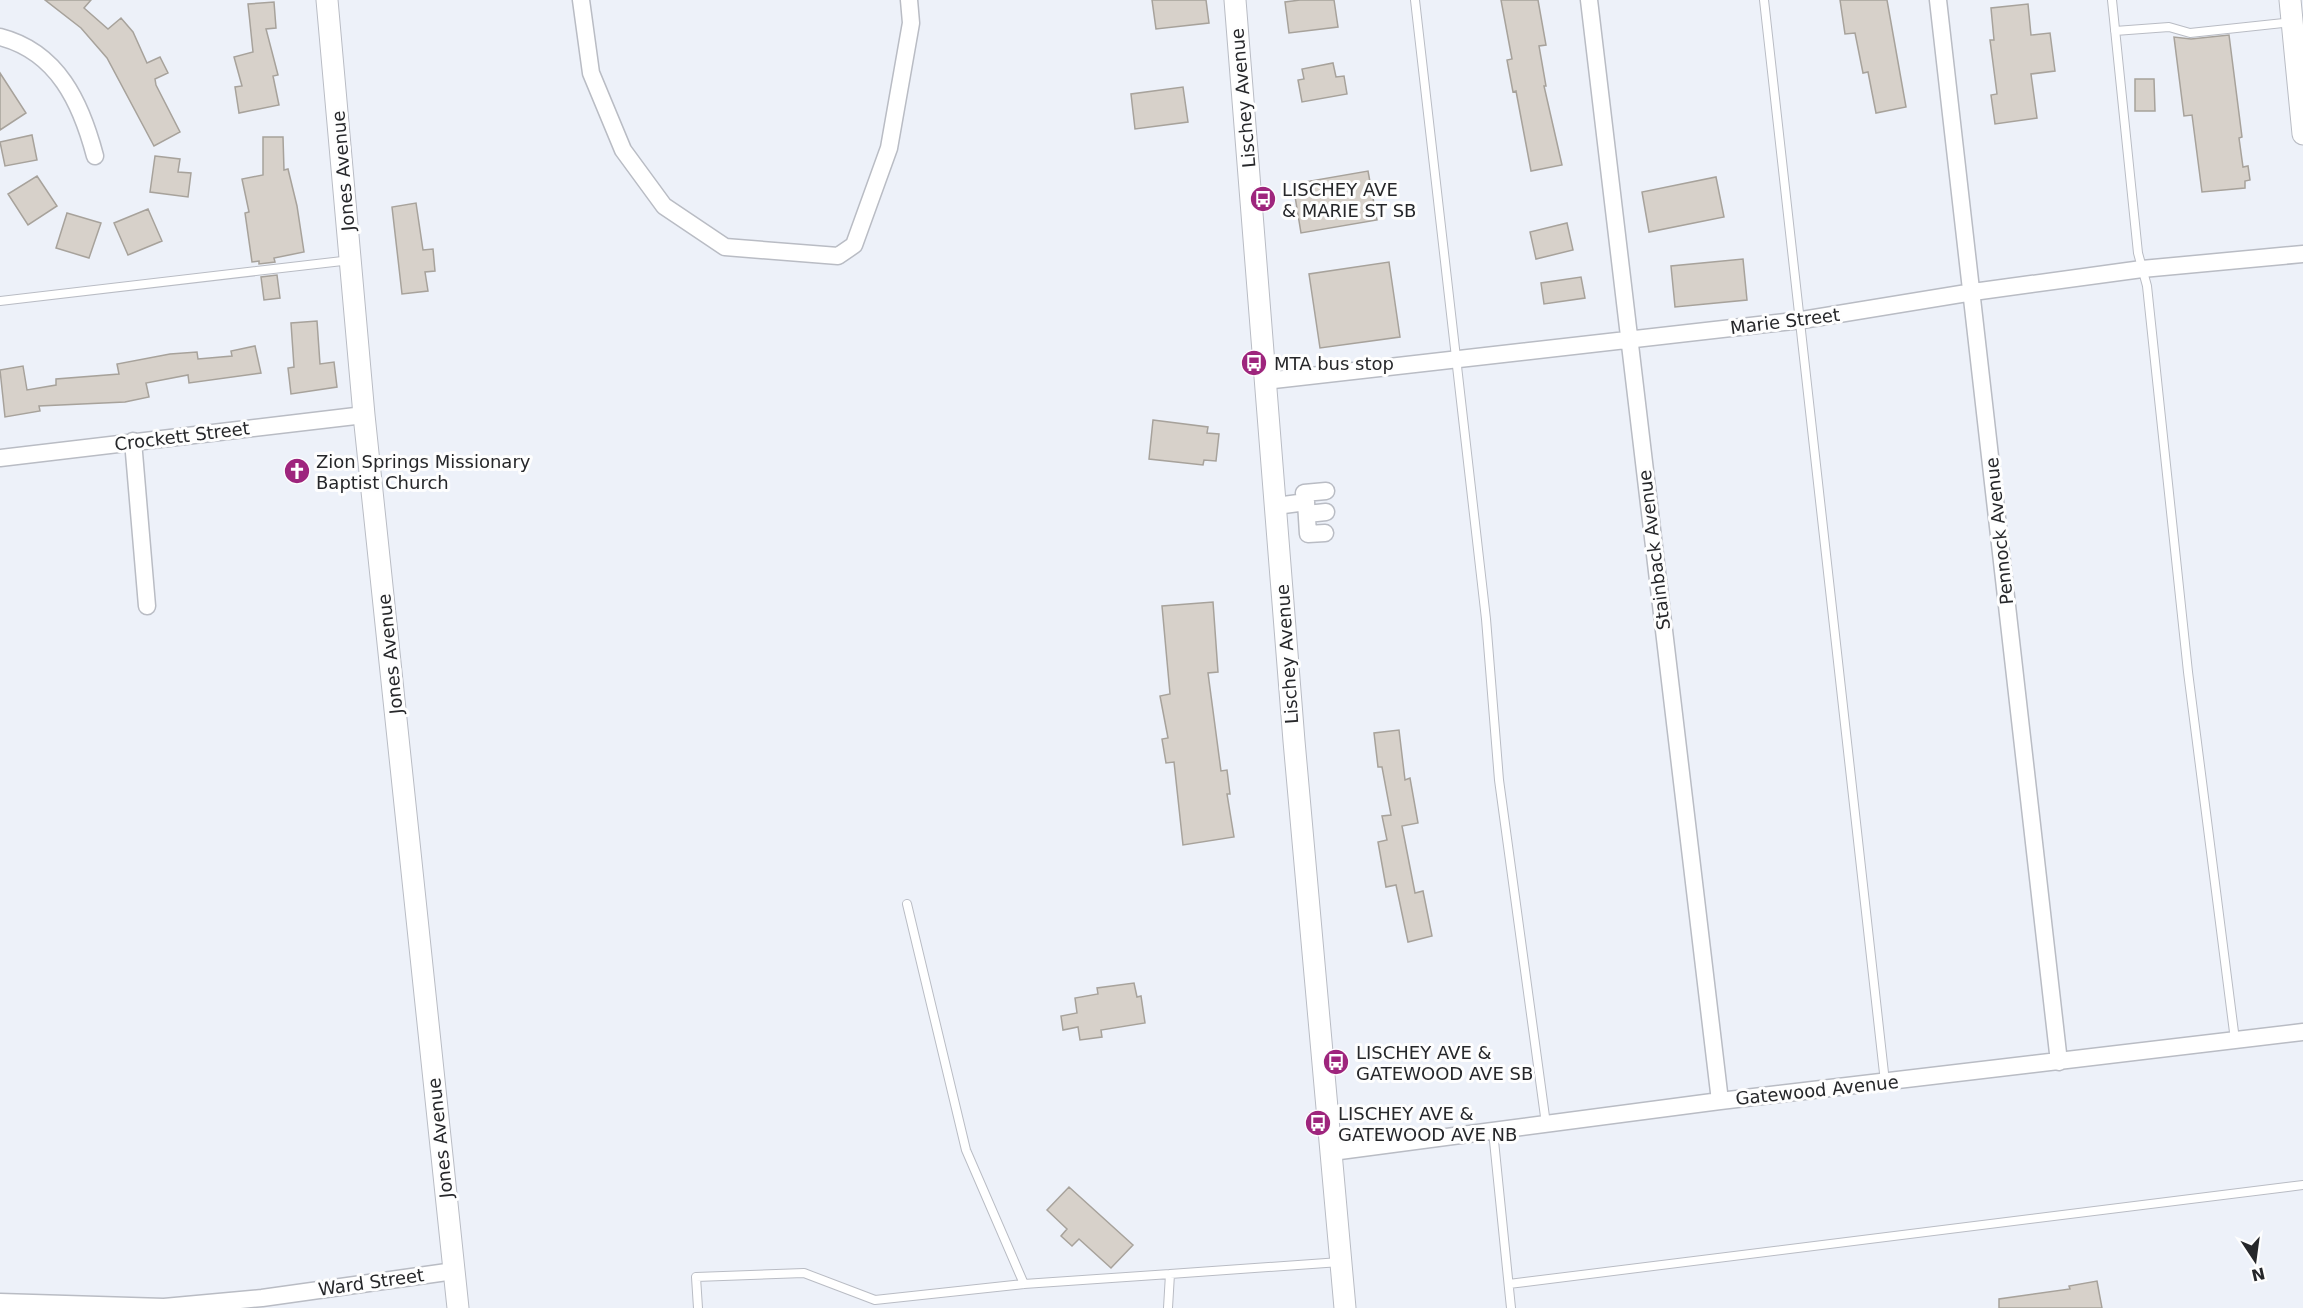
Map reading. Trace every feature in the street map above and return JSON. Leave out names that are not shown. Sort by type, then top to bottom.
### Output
[{"type":"street","name":"Jones Avenue","points":[[327,0],[364,415],[458,1308]]},
{"type":"street","points":[[581,0],[591,73],[623,150],[664,206],[725,247],[838,256],[854,245],[890,148],[911,23],[909,0]]},
{"type":"street","name":"Lischey Avenue","points":[[1236,0],[1294,741],[1345,1308]]},
{"type":"street","name":"Stainback Avenue","points":[[1588,0],[1720,1101]]},
{"type":"street","name":"Pennock Avenue","points":[[1938,0],[1973,292],[2058,1062]]},
{"type":"street","points":[[2290,0],[2303,134]]},
{"type":"street","points":[[0,37],[21,44],[60,76],[75,98],[95,156]]},
{"type":"street","name":"Marie Street","points":[[1266,381],[1802,320],[1973,292],[2142,269],[2303,254]]},
{"type":"street","name":"Crockett Street","points":[[0,458],[364,415]]},
{"type":"street","points":[[133,441],[147,606]]},
{"type":"street","points":[[1325,533],[1308,534],[1304,493],[1326,491]]},
{"type":"street","points":[[1276,506],[1326,512]]},
{"type":"street","name":"Gatewood Avenue","points":[[1332,1152],[1720,1101],[2303,1032]]},
{"type":"street","name":"Ward Street","points":[[0,1302],[164,1307],[262,1298],[454,1271]]},
{"type":"lane","points":[[1415,0],[1486,620],[1499,780],[1546,1124]]},
{"type":"lane","points":[[1764,0],[1802,320],[1885,1082]]},
{"type":"lane","points":[[2112,0],[2138,253],[2147,286],[2188,672],[2235,1040]]},
{"type":"lane","points":[[2115,31],[2169,27],[2190,33],[2292,22]]},
{"type":"lane","points":[[0,301],[351,260]]},
{"type":"lane","points":[[907,904],[966,1150],[1024,1284]]},
{"type":"lane","points":[[1493,1131],[1511,1308]]},
{"type":"lane","points":[[1509,1284],[2303,1185]]},
{"type":"lane","points":[[698,1308],[696,1277],[804,1273],[875,1300],[1024,1284],[1340,1262]]},
{"type":"lane","points":[[1168,1308],[1170,1274]]},
{"type":"building","points":[[45,0],[91,0],[84,8],[108,29],[121,18],[133,32],[147,63],[160,57],[168,73],[155,79],[156,85],[180,132],[154,146],[107,58],[81,28]]},
{"type":"building","points":[[1152,0],[1206,0],[1209,23],[1156,29]]},
{"type":"building","points":[[1334,0],[1338,27],[1289,33],[1285,2]]},
{"type":"building","points":[[1501,0],[1538,0],[1546,45],[1539,46],[1546,86],[1544,86],[1562,165],[1531,171],[1516,91],[1513,92],[1507,60],[1512,59]]},
{"type":"building","points":[[1840,0],[1887,0],[1906,107],[1876,113],[1868,72],[1863,73],[1855,33],[1845,34]]},
{"type":"building","points":[[274,2],[276,28],[266,29],[278,75],[273,76],[279,105],[239,113],[235,87],[242,86],[234,57],[253,52],[248,4]]},
{"type":"building","points":[[2028,4],[2031,35],[2050,33],[2055,71],[2031,74],[2037,118],[1995,124],[1991,95],[1997,94],[1990,40],[1994,40],[1991,8]]},
{"type":"building","points":[[2229,35],[2242,137],[2239,138],[2243,167],[2248,166],[2250,180],[2245,181],[2245,188],[2202,192],[2192,115],[2184,116],[2174,37],[2191,39]]},
{"type":"building","points":[[1333,63],[1336,77],[1344,76],[1347,94],[1302,102],[1298,80],[1304,79],[1302,69]]},
{"type":"building","points":[[0,73],[26,113],[0,130]]},
{"type":"building","points":[[2135,79],[2154,79],[2155,111],[2135,111]]},
{"type":"building","points":[[1183,87],[1188,122],[1135,129],[1131,94]]},
{"type":"building","points":[[32,135],[37,160],[5,166],[0,142]]},
{"type":"building","points":[[263,137],[283,137],[284,170],[288,169],[297,206],[304,252],[274,258],[275,262],[259,264],[259,261],[252,262],[245,213],[249,212],[242,179],[263,175]]},
{"type":"building","points":[[155,156],[180,159],[178,172],[191,173],[188,197],[150,192]]},
{"type":"building","points":[[1368,171],[1377,220],[1301,233],[1293,184]]},
{"type":"building","points":[[37,176],[57,206],[28,225],[8,194]]},
{"type":"building","points":[[1716,177],[1724,217],[1649,232],[1642,192]]},
{"type":"building","points":[[416,203],[423,250],[433,249],[435,271],[425,272],[428,291],[402,294],[392,207]]},
{"type":"building","points":[[148,209],[162,241],[128,255],[114,223]]},
{"type":"building","points":[[67,213],[101,223],[89,258],[56,248]]},
{"type":"building","points":[[1567,223],[1573,250],[1536,259],[1530,232]]},
{"type":"building","points":[[1743,259],[1747,300],[1675,307],[1671,266]]},
{"type":"building","points":[[1389,262],[1400,337],[1320,348],[1309,274]]},
{"type":"building","points":[[277,275],[280,298],[264,300],[261,277]]},
{"type":"building","points":[[1581,277],[1585,298],[1544,304],[1541,283]]},
{"type":"building","points":[[317,321],[320,364],[334,362],[337,387],[291,394],[288,368],[294,367],[291,323]]},
{"type":"building","points":[[255,346],[261,373],[189,383],[188,375],[146,383],[149,397],[125,402],[39,406],[40,411],[5,417],[0,370],[23,366],[27,390],[56,385],[56,379],[119,374],[117,364],[170,354],[197,352],[198,359],[232,356],[231,351]]},
{"type":"building","points":[[1153,420],[1208,427],[1207,433],[1219,434],[1216,461],[1204,460],[1203,465],[1149,459]]},
{"type":"building","points":[[1213,602],[1218,672],[1208,673],[1221,771],[1227,770],[1230,794],[1227,794],[1234,837],[1183,845],[1174,762],[1166,763],[1162,739],[1168,738],[1160,696],[1170,694],[1162,606]]},
{"type":"building","points":[[1399,730],[1405,780],[1410,778],[1418,823],[1402,826],[1415,893],[1423,891],[1432,936],[1408,942],[1396,885],[1386,887],[1378,842],[1387,840],[1382,816],[1391,815],[1382,767],[1378,767],[1374,733]]},
{"type":"building","points":[[1134,983],[1137,997],[1141,996],[1145,1023],[1101,1030],[1102,1037],[1080,1040],[1078,1027],[1063,1030],[1061,1016],[1077,1013],[1075,998],[1098,994],[1097,988]]},
{"type":"building","points":[[1069,1187],[1133,1245],[1111,1268],[1079,1239],[1072,1246],[1061,1236],[1067,1229],[1047,1210]]},
{"type":"building","points":[[2097,1281],[2102,1308],[1999,1308],[1999,1299],[2070,1289],[2069,1286]]},
{"type":"place","name":"LISCHEY AVE & MARIE ST SB","points":[[1263,199]]},
{"type":"place","name":"MTA bus stop","points":[[1254,363]]},
{"type":"place","name":"Zion Springs Missionary Baptist Church","points":[[297,471]]},
{"type":"place","name":"LISCHEY AVE & GATEWOOD AVE SB","points":[[1336,1062]]},
{"type":"place","name":"LISCHEY AVE & GATEWOOD AVE NB","points":[[1318,1123]]}]
